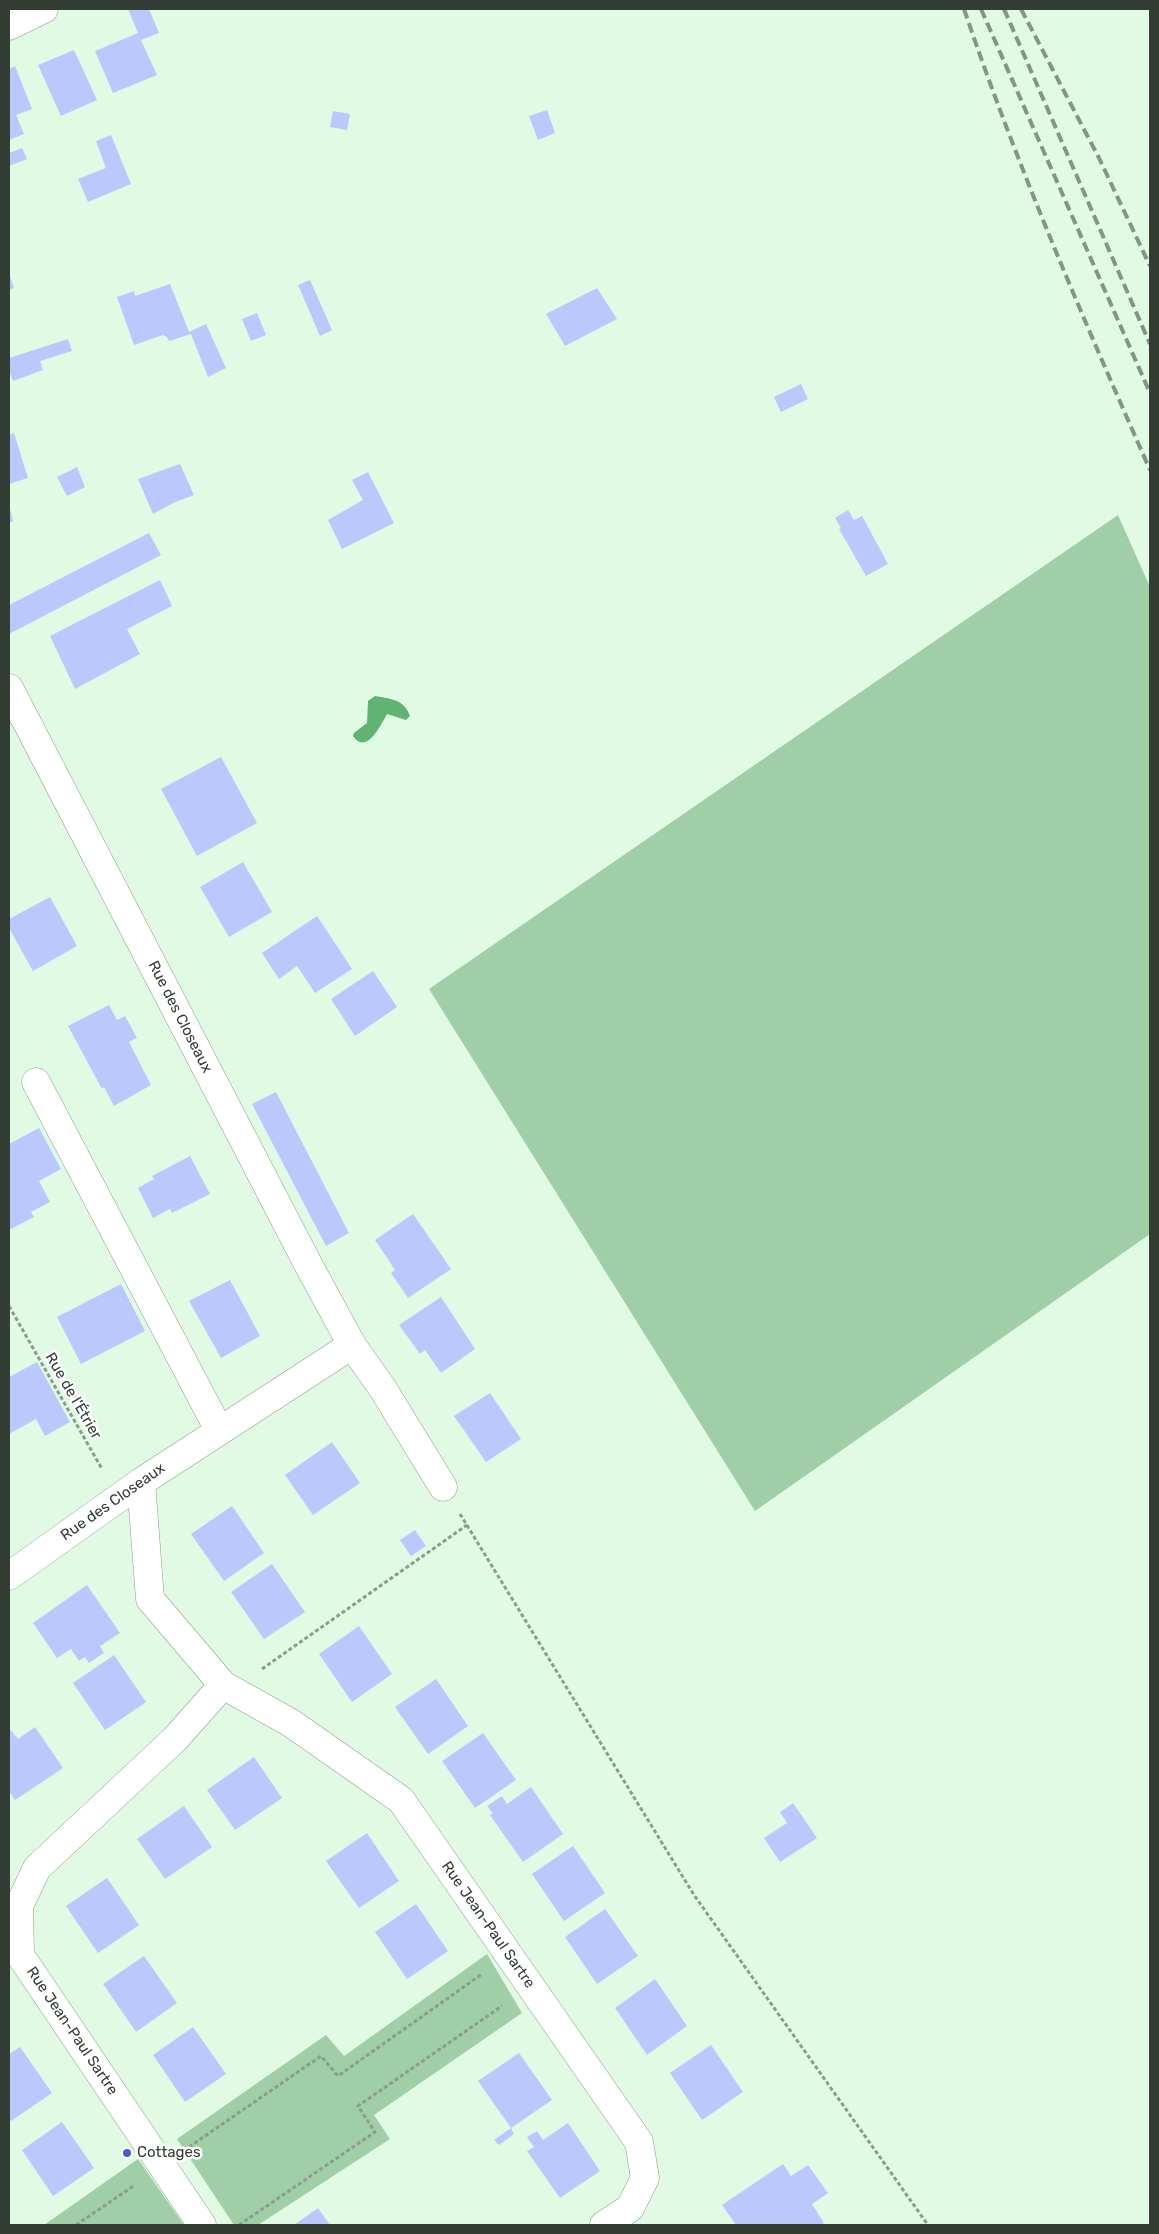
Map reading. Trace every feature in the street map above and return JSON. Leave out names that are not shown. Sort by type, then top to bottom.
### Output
[{"type":"street","points":[[9,26],[44,9]]},
{"type":"street","name":"Rue des Closeaux","points":[[9,688],[309,1266],[352,1345],[383,1389],[443,1487]]},
{"type":"street","points":[[36,1082],[219,1430]]},
{"type":"street","name":"Rue des Closeaux","points":[[9,1576],[141,1482],[352,1345]]},
{"type":"street","name":"Rue Jean-Paul Sartre","points":[[141,1482],[150,1600],[223,1685],[291,1723],[401,1800],[639,2142],[645,2178],[630,2208],[604,2225]]},
{"type":"street","name":"Rue Jean-Paul Sartre","points":[[202,2225],[20,1955],[19,1906],[37,1868],[176,1739],[223,1685]]},
{"type":"path","name":"Rue de l'Étrier","points":[[9,1306],[118,1498]]},
{"type":"path","points":[[443,1487],[694,1895],[928,2225]]},
{"type":"path","points":[[223,1685],[258,1672],[467,1525]]},
{"type":"path","points":[[76,2225],[321,2056],[338,2076],[508,1954]]},
{"type":"path","points":[[240,2225],[375,2132],[358,2106],[530,1986]]},
{"type":"shaded area","points":[[1118,515],[1150,587],[1150,1234],[755,1511],[429,989]]},
{"type":"shaded area","points":[[375,696],[392,699],[401,703],[410,716],[406,720],[387,714],[373,737],[363,743],[353,736],[354,733],[367,723],[368,701]]},
{"type":"shaded area","points":[[487,1954],[522,2013],[374,2115],[390,2139],[258,2225],[234,2225],[177,2139],[326,2035],[344,2056]]},
{"type":"shaded area","points":[[138,2159],[184,2225],[44,2225]]},
{"type":"building","points":[[128,9],[149,9],[159,33],[141,40],[157,75],[113,93],[95,51],[138,33]]},
{"type":"building","points":[[74,50],[97,100],[61,116],[38,65]]},
{"type":"building","points":[[15,66],[32,109],[16,115],[24,134],[9,140],[9,69]]},
{"type":"building","points":[[547,110],[555,133],[538,140],[529,116]]},
{"type":"building","points":[[333,111],[350,114],[347,130],[330,127]]},
{"type":"building","points":[[111,135],[131,184],[88,202],[78,179],[106,168],[96,141]]},
{"type":"building","points":[[22,148],[27,159],[9,166],[9,153]]},
{"type":"building","points":[[9,273],[14,288],[9,290]]},
{"type":"building","points":[[310,280],[332,330],[320,336],[298,285]]},
{"type":"building","points":[[170,284],[189,332],[206,324],[226,368],[208,377],[191,334],[169,341],[163,335],[134,345],[117,297],[134,291],[135,296]]},
{"type":"building","points":[[597,288],[617,319],[565,346],[546,314]]},
{"type":"building","points":[[257,313],[266,335],[251,341],[242,319]]},
{"type":"building","points":[[68,339],[72,351],[40,361],[43,370],[13,381],[9,370],[9,358]]},
{"type":"building","points":[[801,384],[808,399],[781,412],[774,397]]},
{"type":"building","points":[[14,433],[28,478],[9,484],[9,435]]},
{"type":"building","points":[[180,464],[194,495],[173,503],[153,514],[138,479]]},
{"type":"building","points":[[77,467],[85,487],[67,496],[57,477]]},
{"type":"building","points":[[368,472],[394,523],[342,549],[328,520],[363,500],[352,480]]},
{"type":"building","points":[[9,505],[13,521],[9,523]]},
{"type":"building","points":[[848,510],[854,520],[862,516],[888,564],[866,576],[839,529],[841,528],[835,518]]},
{"type":"building","points":[[149,533],[161,555],[9,634],[9,605]]},
{"type":"building","points":[[160,580],[172,606],[127,629],[140,654],[75,689],[50,636]]},
{"type":"building","points":[[221,757],[257,823],[197,856],[161,789]]},
{"type":"building","points":[[243,862],[272,912],[229,937],[200,887]]},
{"type":"building","points":[[50,897],[77,946],[33,971],[9,928],[9,919]]},
{"type":"building","points":[[317,916],[352,969],[315,993],[297,966],[279,979],[262,953]]},
{"type":"building","points":[[373,971],[397,1007],[355,1036],[331,999]]},
{"type":"building","points":[[109,1005],[117,1020],[125,1016],[137,1038],[129,1042],[151,1085],[114,1106],[104,1087],[102,1089],[68,1026]]},
{"type":"building","points":[[276,1092],[349,1233],[326,1246],[252,1104]]},
{"type":"building","points":[[39,1128],[61,1169],[39,1181],[50,1202],[31,1212],[34,1217],[9,1230],[9,1144]]},
{"type":"building","points":[[190,1156],[210,1194],[172,1213],[170,1209],[153,1218],[138,1188],[154,1179],[152,1176]]},
{"type":"building","points":[[413,1214],[451,1269],[408,1298],[391,1273],[395,1270],[375,1240]]},
{"type":"building","points":[[230,1280],[260,1336],[221,1358],[189,1301]]},
{"type":"building","points":[[121,1284],[145,1331],[81,1364],[57,1317]]},
{"type":"building","points":[[441,1297],[475,1349],[441,1373],[425,1350],[420,1354],[399,1325]]},
{"type":"building","points":[[37,1362],[70,1422],[45,1436],[36,1419],[9,1434],[9,1377]]},
{"type":"building","points":[[490,1393],[521,1439],[486,1462],[454,1416]]},
{"type":"building","points":[[332,1442],[360,1483],[313,1515],[285,1475]]},
{"type":"building","points":[[232,1506],[264,1553],[224,1581],[191,1534]]},
{"type":"building","points":[[415,1530],[426,1546],[411,1556],[400,1540]]},
{"type":"building","points":[[272,1564],[305,1612],[264,1639],[231,1592]]},
{"type":"building","points":[[87,1585],[120,1633],[100,1646],[104,1653],[89,1663],[85,1657],[79,1661],[71,1649],[57,1658],[33,1623]]},
{"type":"building","points":[[359,1626],[392,1674],[352,1702],[319,1654]]},
{"type":"building","points":[[114,1655],[146,1702],[105,1730],[73,1683]]},
{"type":"building","points":[[436,1679],[468,1726],[428,1754],[395,1707]]},
{"type":"building","points":[[35,1727],[63,1768],[15,1800],[9,1791],[9,1728],[18,1739]]},
{"type":"building","points":[[483,1733],[516,1780],[475,1808],[442,1761]]},
{"type":"building","points":[[254,1757],[282,1798],[235,1830],[207,1790]]},
{"type":"building","points":[[531,1787],[563,1834],[523,1862],[490,1815],[493,1813],[487,1806],[502,1796],[507,1804]]},
{"type":"building","points":[[793,1803],[817,1838],[780,1862],[764,1838],[787,1823],[780,1812]]},
{"type":"building","points":[[184,1806],[212,1847],[165,1879],[137,1839]]},
{"type":"building","points":[[367,1833],[399,1881],[359,1908],[326,1861]]},
{"type":"building","points":[[573,1846],[605,1893],[564,1921],[532,1874]]},
{"type":"building","points":[[107,1878],[139,1925],[98,1953],[66,1906]]},
{"type":"building","points":[[416,1904],[448,1951],[407,1979],[375,1932]]},
{"type":"building","points":[[605,1909],[638,1956],[597,1984],[565,1937]]},
{"type":"building","points":[[144,1956],[177,2003],[136,2032],[103,1984]]},
{"type":"building","points":[[655,1979],[687,2026],[647,2055],[615,2008]]},
{"type":"building","points":[[193,2027],[226,2074],[185,2102],[153,2055]]},
{"type":"building","points":[[711,2045],[743,2092],[702,2120],[670,2073]]},
{"type":"building","points":[[20,2047],[52,2093],[11,2121],[9,2118],[9,2054]]},
{"type":"building","points":[[519,2053],[552,2100],[511,2128],[478,2081]]},
{"type":"building","points":[[62,2122],[94,2168],[53,2196],[22,2150]]},
{"type":"building","points":[[568,2123],[600,2171],[560,2198],[527,2151],[534,2147],[527,2137],[537,2131],[543,2140]]},
{"type":"building","points":[[511,2128],[514,2134],[499,2145],[494,2140]]},
{"type":"building","points":[[783,2164],[791,2176],[808,2165],[828,2193],[812,2204],[824,2223],[820,2225],[736,2225],[722,2205]]},
{"type":"building","points":[[318,2208],[330,2225],[294,2225]]},
{"type":"railway","points":[[964,9],[1028,184],[1150,470]]},
{"type":"railway","points":[[981,9],[1150,393]]},
{"type":"railway","points":[[1004,9],[1150,344]]},
{"type":"railway","points":[[1021,9],[1099,158],[1150,266]]},
{"type":"place","name":"Cottages","points":[[127,2153]]}]
